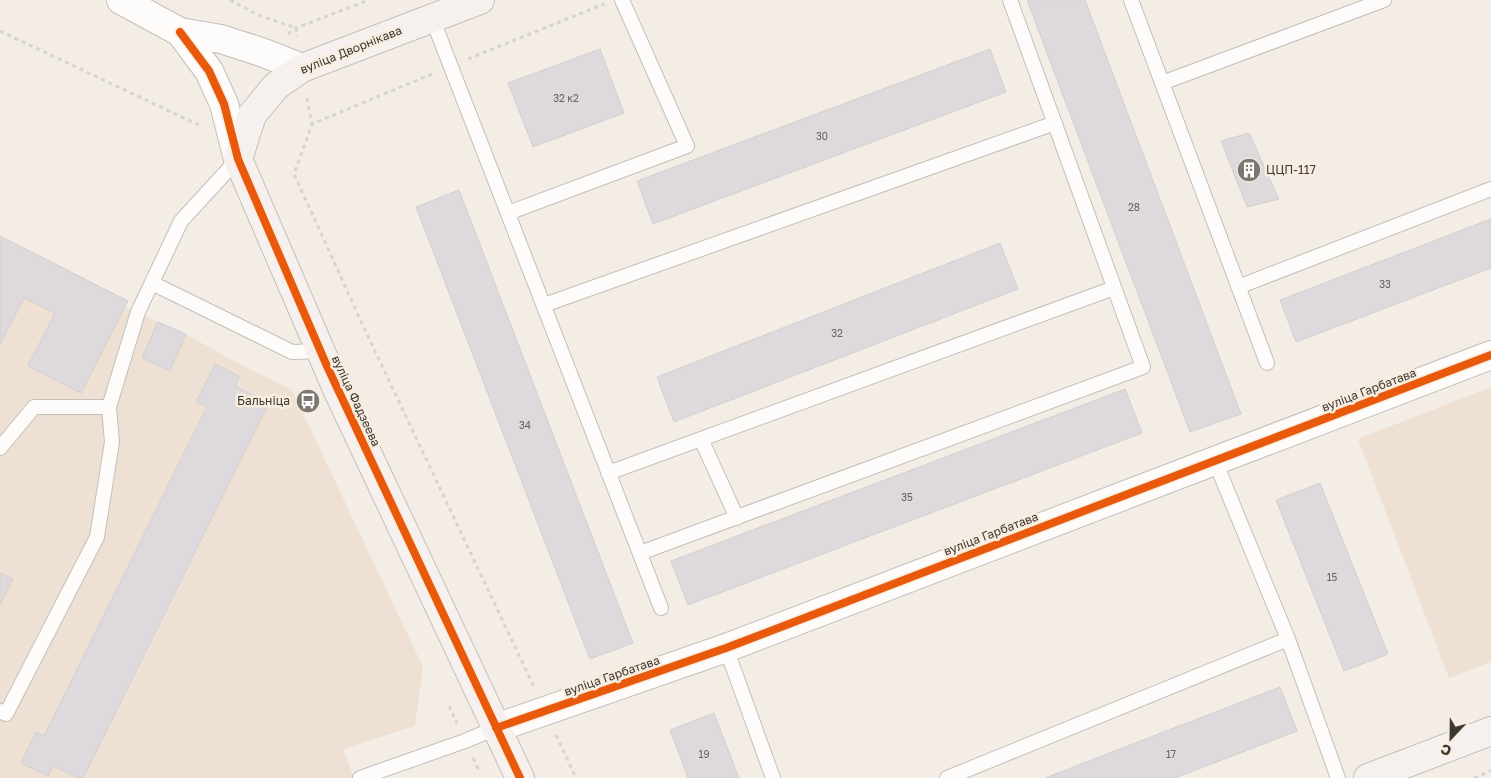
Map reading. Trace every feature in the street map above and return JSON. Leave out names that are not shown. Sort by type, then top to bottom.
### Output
[{"type":"street","name":"вуліца Фадзеева","points":[[120,0],[180,32],[221,39],[264,53],[304,80]]},
{"type":"street","name":"вуліца Дворнікава","points":[[238,158],[252,115],[276,86],[304,80],[432,18],[480,0]]},
{"type":"street","name":"вуліца Фадзеева","points":[[180,32],[208,71],[224,104],[238,158],[320,351],[520,778]]},
{"type":"street","name":"вуліца Гарбатава","points":[[496,728],[726,648],[1491,355]]},
{"type":"street","points":[[1368,778],[1491,731]]},
{"type":"lane","points":[[508,213],[686,146],[622,0]]},
{"type":"lane","points":[[640,553],[1143,367],[1010,0]]},
{"type":"lane","points":[[1131,0],[1266,363]]},
{"type":"lane","points":[[1162,83],[1384,0]]},
{"type":"lane","points":[[432,18],[661,608]]},
{"type":"lane","points":[[544,305],[1054,123]]},
{"type":"lane","points":[[0,711],[6,714],[97,537],[112,442],[109,407],[138,312],[181,221],[238,158]]},
{"type":"lane","points":[[1238,287],[1491,189]]},
{"type":"lane","points":[[152,283],[292,352],[320,351]]},
{"type":"lane","points":[[608,473],[1114,288]]},
{"type":"lane","points":[[0,448],[34,407],[109,407]]},
{"type":"lane","points":[[701,439],[736,518]]},
{"type":"lane","points":[[1215,461],[1288,639],[1338,778]]},
{"type":"lane","points":[[947,778],[1288,639]]},
{"type":"lane","points":[[726,648],[773,778]]},
{"type":"lane","points":[[360,778],[465,741],[496,728]]},
{"type":"path","points":[[230,0],[258,15],[296,28],[297,38]]},
{"type":"path","points":[[312,124],[604,4]]},
{"type":"path","points":[[304,80],[312,124],[294,174],[365,330],[576,778]]},
{"type":"path","points":[[1474,778],[1491,771]]},
{"type":"shaded area","points":[[0,236],[128,301],[125,307],[186,334],[239,364],[292,390],[423,667],[415,726],[343,749],[354,778],[0,778]]},
{"type":"shaded area","points":[[1491,387],[1491,662],[1449,678],[1358,439]]},
{"type":"building","points":[[1027,0],[1085,0],[1241,414],[1190,432]]},
{"type":"building","points":[[600,49],[624,113],[533,147],[508,83]]},
{"type":"building","points":[[990,49],[1006,92],[653,224],[637,181]]},
{"type":"building","name":"ЦЦП-117","points":[[1249,133],[1279,199],[1247,207],[1221,141]]},
{"type":"building","points":[[459,190],[633,643],[590,659],[416,207]]},
{"type":"building","points":[[1491,219],[1491,268],[1296,342],[1280,300]]},
{"type":"building","points":[[0,236],[128,301],[81,393],[28,366],[55,313],[24,298],[0,345]]},
{"type":"building","points":[[1000,243],[1018,289],[674,422],[657,377]]},
{"type":"building","points":[[158,322],[186,334],[170,371],[142,358]]},
{"type":"building","points":[[215,364],[239,376],[235,386],[269,403],[83,778],[78,778],[53,766],[48,776],[21,763],[36,732],[44,736],[207,407],[196,402]]},
{"type":"building","points":[[1125,389],[1142,433],[688,605],[671,561]]},
{"type":"building","points":[[1320,483],[1388,654],[1344,671],[1276,500]]},
{"type":"building","points":[[0,573],[13,579],[0,605]]},
{"type":"building","points":[[1280,687],[1297,731],[1175,778],[1045,778]]},
{"type":"building","points":[[714,713],[739,778],[688,778],[670,730]]},
{"type":"cycle path","points":[[180,32],[209,71],[224,104],[238,159],[326,364],[520,778]]},
{"type":"cycle path","points":[[496,728],[726,648],[1491,355]]},
{"type":"place","name":"ЦЦП-117","points":[[1249,170]]},
{"type":"place","name":"Бальніца","points":[[308,401]]}]
